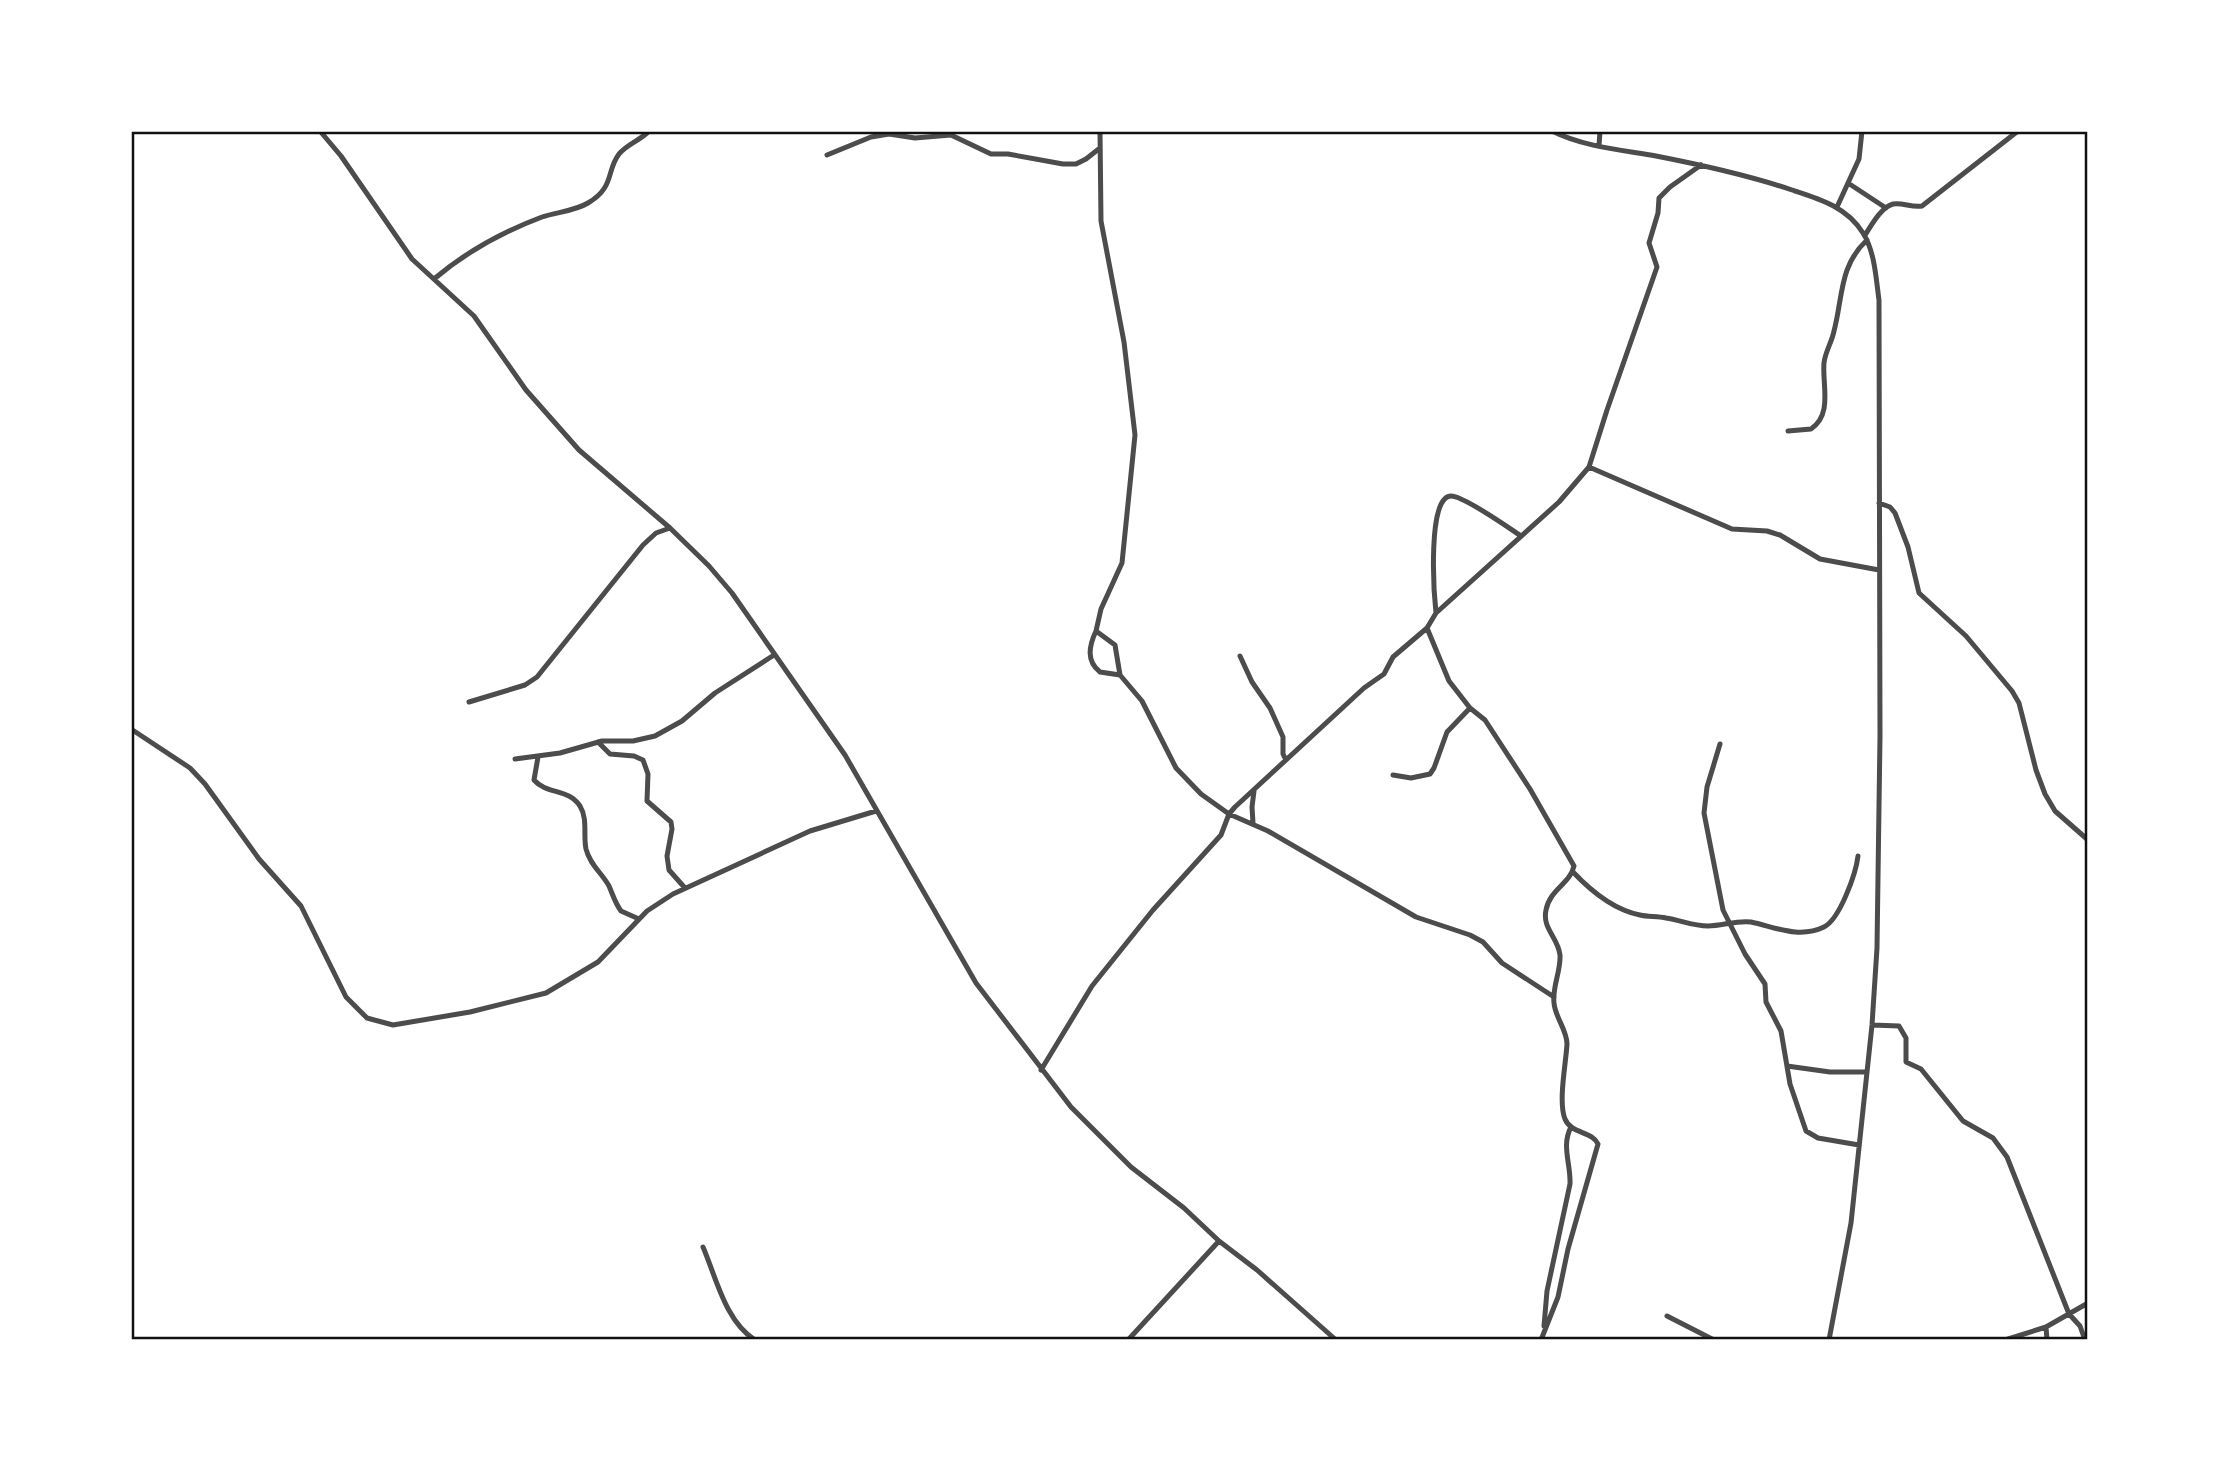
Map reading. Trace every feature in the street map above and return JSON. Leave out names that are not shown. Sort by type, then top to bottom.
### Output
[{"type":"street","points":[[320,131],[341,156],[412,259],[479,322],[526,390],[579,450],[670,528],[719,577],[834,739],[963,963],[1071,1107],[1123,1159],[1257,1270],[1336,1340]]},
{"type":"street","points":[[434,279],[461,257],[496,237],[547,215],[581,207],[590,202],[605,188],[621,152],[649,131]]},
{"type":"street","points":[[1100,131],[1101,221],[1124,342],[1135,435],[1122,563],[1101,609],[1097,631],[1090,647],[1092,662],[1100,673],[1120,674]]},
{"type":"street","points":[[1552,131],[1599,146],[1701,165],[1768,182],[1838,207],[1852,218],[1866,237],[1871,250],[1879,300],[1878,870],[1872,1025],[1851,1223],[1829,1340]]},
{"type":"street","points":[[1599,146],[1600,131]]},
{"type":"street","points":[[1838,207],[1859,159],[1862,131]]},
{"type":"street","points":[[1788,431],[1811,429],[1822,417],[1825,397],[1824,359],[1836,323],[1842,282],[1853,256],[1886,208],[1895,204],[1922,206],[2018,131]]},
{"type":"street","points":[[827,155],[889,134],[915,138],[950,135],[991,154],[1008,154],[1063,164],[1076,164],[1100,148]]},
{"type":"street","points":[[1041,1070],[1092,986],[1170,890],[1221,835],[1229,814],[1364,688],[1379,678],[1396,653],[1427,628],[1436,613],[1573,488],[1589,467],[1657,267],[1649,243],[1660,198],[1670,187],[1701,165]]},
{"type":"street","points":[[1848,183],[1886,208]]},
{"type":"street","points":[[1589,467],[1732,529],[1767,531],[1780,535],[1820,559],[1879,570]]},
{"type":"street","points":[[1436,613],[1433,558],[1439,506],[1446,497],[1460,498],[1521,536]]},
{"type":"street","points":[[1879,503],[1895,513],[1908,547],[1919,593],[1966,636],[2012,691],[2021,711],[2045,794],[2055,811],[2088,840]]},
{"type":"street","points":[[470,702],[525,685],[537,677],[643,545],[656,533],[670,528]]},
{"type":"street","points":[[1427,628],[1449,681],[1470,708],[1485,720],[1572,859],[1573,872],[1557,887],[1546,910],[1546,928],[1556,942],[1559,952],[1553,997],[1566,1037],[1564,1115],[1571,1127],[1597,1140],[1597,1149],[1583,1190],[1558,1297],[1541,1340]]},
{"type":"street","points":[[1097,631],[1115,645],[1120,674],[1142,701],[1176,768],[1201,794],[1229,814],[1252,823],[1416,917],[1483,942],[1503,963],[1553,997]]},
{"type":"street","points":[[515,759],[538,757],[598,742],[642,740],[663,732],[736,678],[774,655]]},
{"type":"street","points":[[1240,656],[1270,708],[1283,737],[1283,754],[1286,760]]},
{"type":"street","points":[[1393,775],[1411,778],[1430,774],[1447,732],[1470,708]]},
{"type":"street","points":[[131,729],[190,768],[205,784],[259,859],[300,906],[346,997],[368,1018],[393,1025],[420,1022],[546,993],[598,962],[655,905],[685,888],[810,831],[876,811]]},
{"type":"street","points":[[598,742],[610,754],[634,756],[643,760],[648,774],[647,801],[666,817],[672,828],[667,856],[669,870],[685,888]]},
{"type":"street","points":[[1720,744],[1707,787],[1704,813],[1724,910],[1765,984],[1766,1002],[1781,1031],[1790,1084],[1806,1131],[1818,1138],[1859,1145]]},
{"type":"street","points":[[538,757],[534,780],[544,789],[566,793],[579,805],[584,818],[585,847],[589,858],[618,907],[626,914],[639,919]]},
{"type":"street","points":[[1252,823],[1255,790]]},
{"type":"street","points":[[1573,872],[1600,896],[1630,912],[1697,925],[1748,922],[1782,931],[1801,932],[1826,926],[1851,887],[1858,856]]},
{"type":"street","points":[[1872,1025],[1899,1026],[1906,1038],[1906,1062],[1921,1069],[1963,1121],[1993,1138],[2007,1157],[2069,1314],[2080,1326],[2085,1340]]},
{"type":"street","points":[[1787,1066],[1830,1072],[1865,1072]]},
{"type":"street","points":[[1544,1332],[1548,1291],[1570,1184],[1571,1169],[1566,1138],[1571,1127]]},
{"type":"street","points":[[1128,1340],[1219,1241]]},
{"type":"street","points":[[703,1247],[727,1306],[744,1332],[755,1340]]},
{"type":"street","points":[[2005,1340],[2046,1327],[2088,1303]]},
{"type":"street","points":[[1667,1316],[1714,1340]]},
{"type":"street","points":[[2046,1327],[2047,1340]]}]
